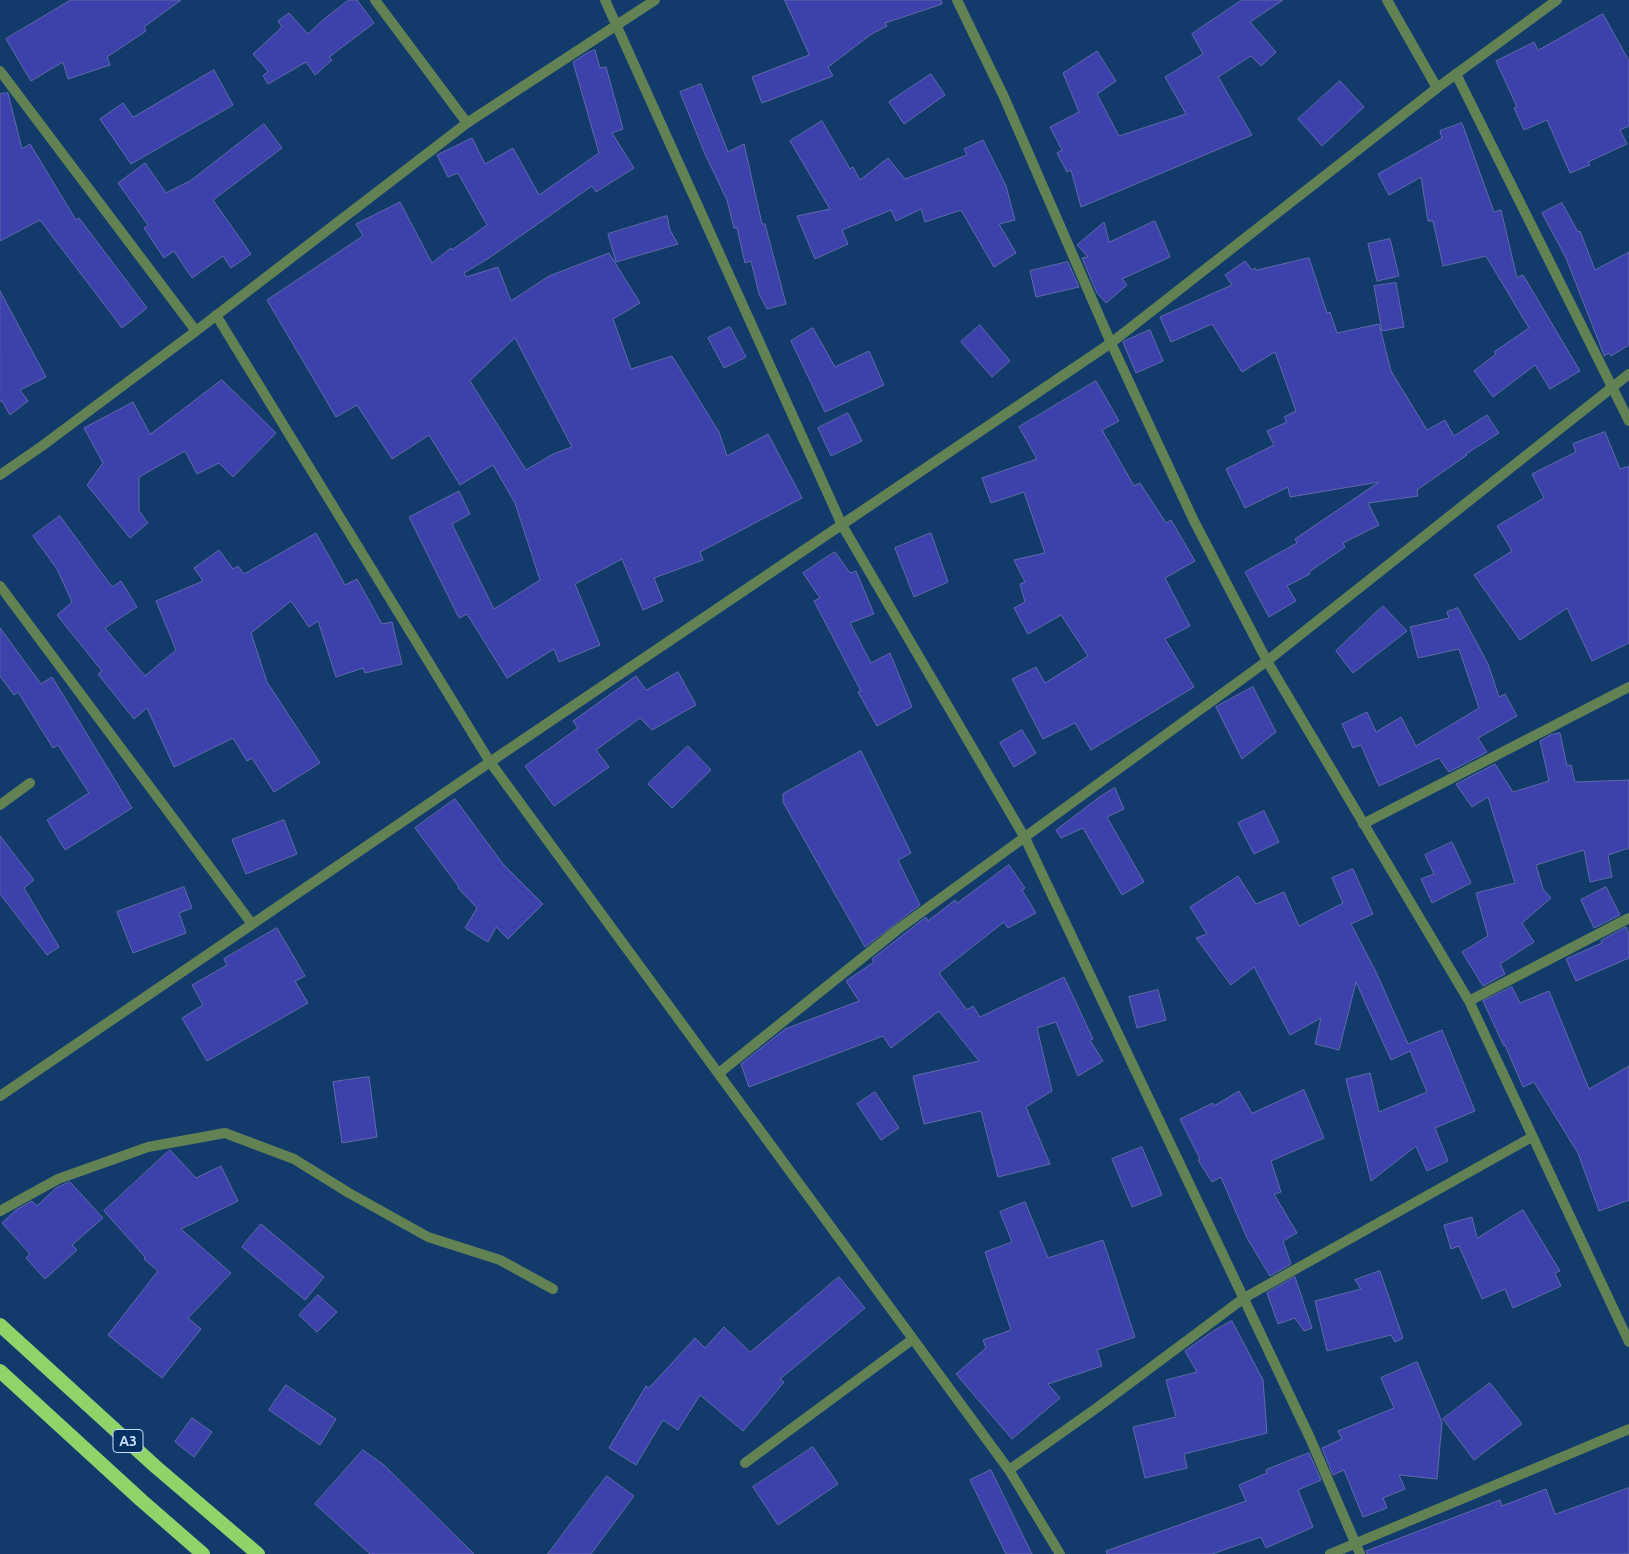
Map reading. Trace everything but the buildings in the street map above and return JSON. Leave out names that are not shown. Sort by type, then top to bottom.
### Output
[{"type":"highway","name":"A3","points":[[0,1324],[156,1467],[258,1554]]},
{"type":"highway","name":"A3","points":[[0,1372],[203,1554]]},
{"type":"street","points":[[375,0],[467,123]]},
{"type":"street","points":[[605,0],[842,525],[1025,838],[1310,1438],[1360,1554]]},
{"type":"street","points":[[0,476],[196,331],[467,123],[655,0]]},
{"type":"street","points":[[957,0],[1004,97],[1111,343],[1193,519],[1267,661],[1469,1001],[1629,1342]]},
{"type":"street","points":[[1387,0],[1437,88]]},
{"type":"street","points":[[0,1096],[490,762],[1111,343],[1437,88],[1557,0]]},
{"type":"street","points":[[0,71],[196,331]]},
{"type":"street","points":[[1456,74],[1629,421]]},
{"type":"street","points":[[216,315],[490,762],[1008,1470],[1060,1554]]},
{"type":"street","points":[[719,1073],[897,930],[1267,661],[1629,374]]},
{"type":"street","points":[[0,586],[252,924]]},
{"type":"street","points":[[1363,824],[1629,686]]},
{"type":"street","points":[[0,805],[30,783]]},
{"type":"street","points":[[1469,1001],[1629,918]]},
{"type":"street","points":[[0,1211],[58,1180],[148,1147],[225,1133],[294,1159],[349,1193],[428,1237],[500,1260],[553,1289]]},
{"type":"street","points":[[1008,1470],[1098,1407],[1244,1298],[1532,1136]]},
{"type":"street","points":[[745,1463],[912,1339]]},
{"type":"street","points":[[1330,1554],[1629,1429]]}]
